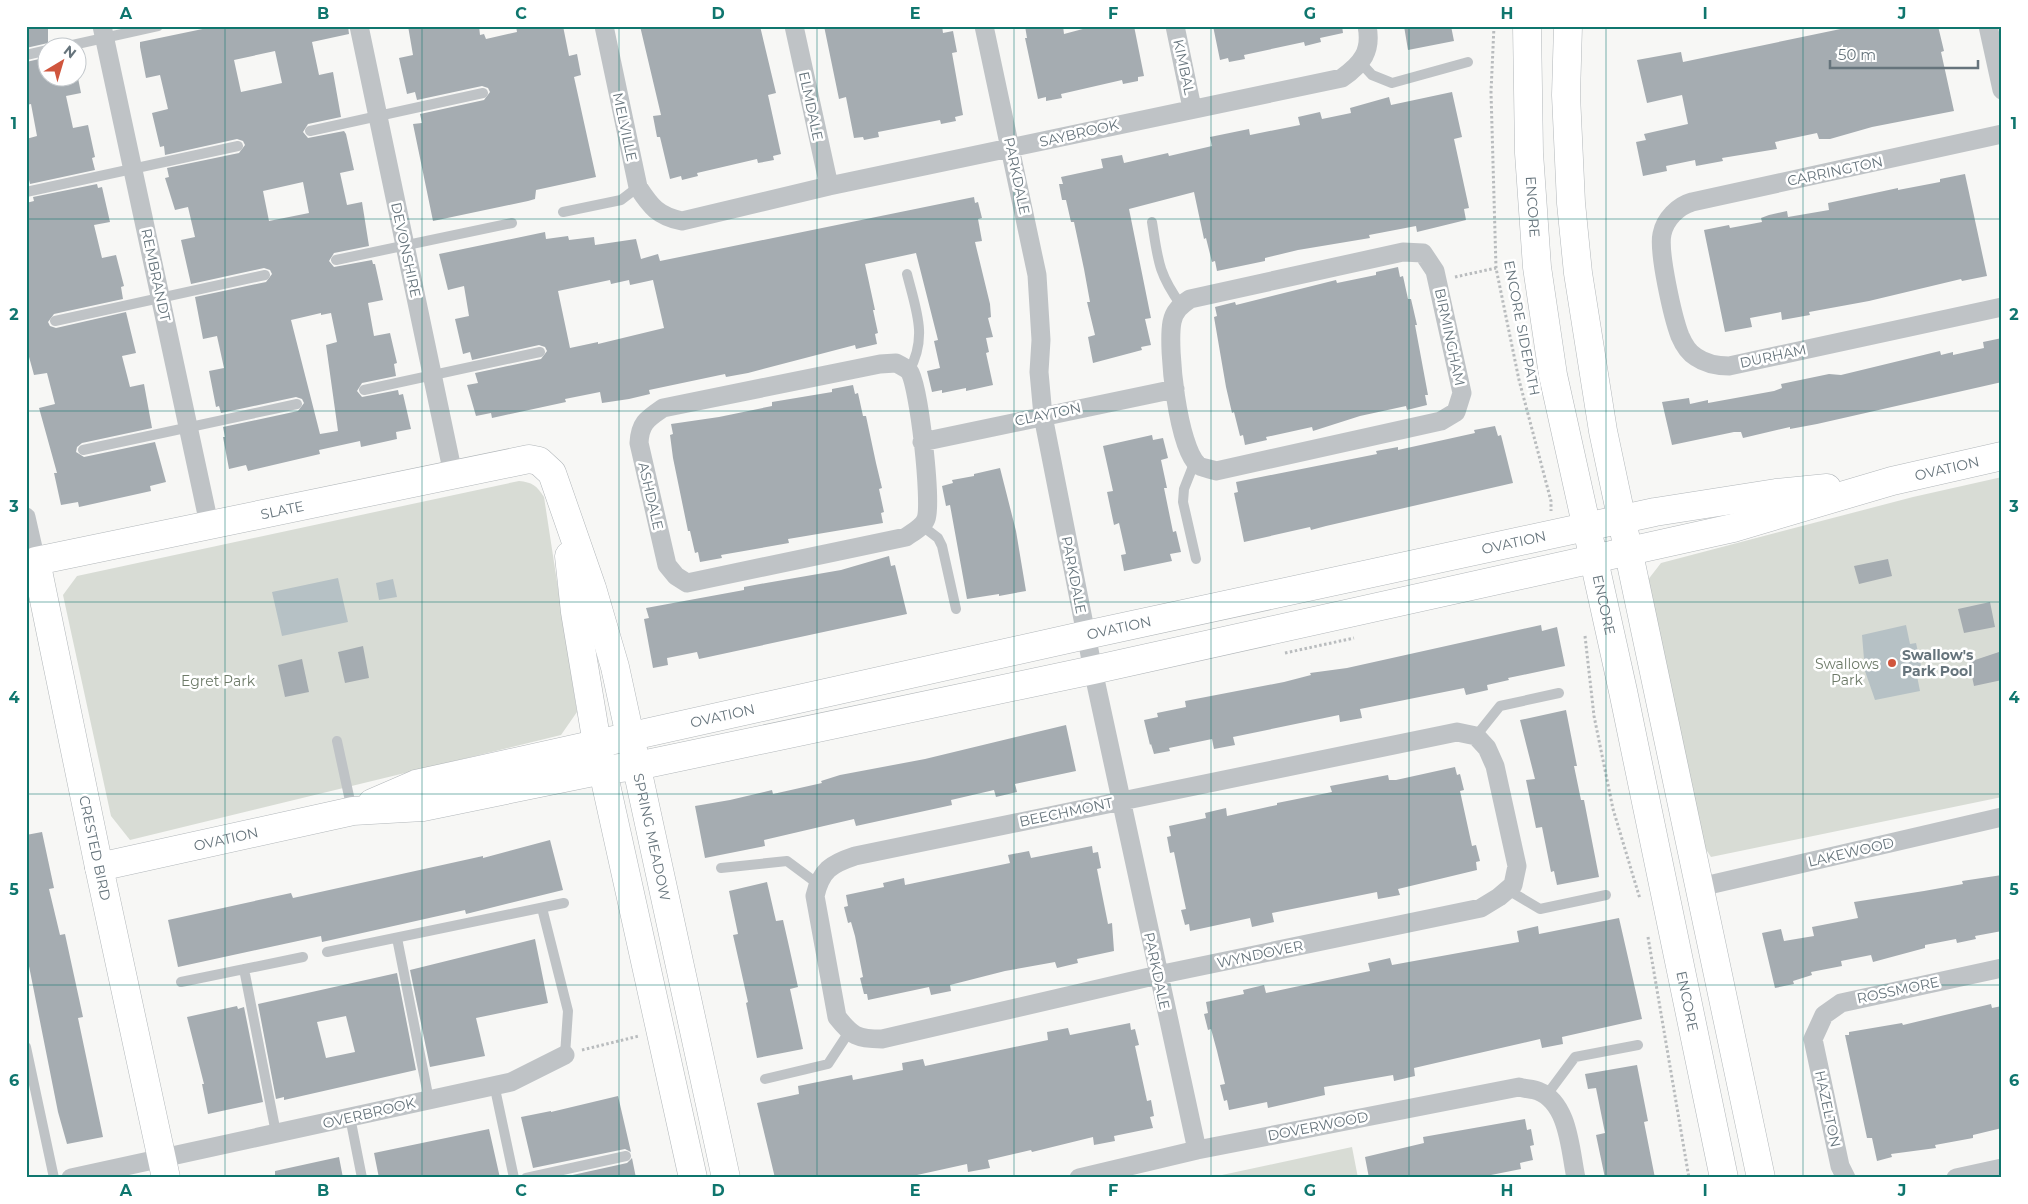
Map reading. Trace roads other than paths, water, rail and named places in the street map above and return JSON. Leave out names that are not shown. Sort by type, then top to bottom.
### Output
[{"type":"street","name":"DEVONSHIRE","points":[[359,26],[453,474]]},
{"type":"street","name":"MELVILLE","points":[[604,26],[638,187],[650,205],[665,217]]},
{"type":"street","name":"ELMDALE","points":[[794,26],[829,186]]},
{"type":"street","name":"PARKDALE","points":[[984,26],[1037,275],[1041,331],[1039,372],[1043,416],[1120,800],[1196,1150]]},
{"type":"street","name":"KIMBAL","points":[[1175,26],[1192,108]]},
{"type":"street","points":[[1364,59],[1369,37],[1367,26]]},
{"type":"street","name":"ENCORE","points":[[1527,26],[1529,152],[1537,267],[1553,375],[1724,1178]]},
{"type":"street","points":[[1568,26],[1566,95],[1571,203],[1578,273],[1603,431],[1761,1178]]},
{"type":"street","points":[[1988,26],[2002,90]]},
{"type":"street","name":"REMBRANDT","points":[[103,32],[209,524]]},
{"type":"street","name":"SAYBROOK","points":[[665,217],[682,221],[829,186],[1192,108],[1342,78],[1364,59]]},
{"type":"street","name":"CARRINGTON","points":[[1672,215],[1682,206],[1692,202],[2002,134]]},
{"type":"street","name":"DURHAM","points":[[1672,215],[1663,230],[1660,242],[1679,332],[1682,341],[1694,356],[1711,365],[1729,366],[2002,307]]},
{"type":"street","name":"BIRMINGHAM","points":[[1181,305],[1190,298],[1402,252],[1423,253],[1435,271],[1462,393],[1456,412],[1441,421],[1216,471],[1198,465],[1196,461]]},
{"type":"street","points":[[1181,305],[1175,312],[1172,323],[1175,389],[1180,424],[1187,448],[1196,461]]},
{"type":"street","name":"ASHDALE","points":[[909,371],[896,363],[880,364],[663,408],[650,416],[640,428],[639,443],[667,565],[676,576],[687,583],[906,537],[921,525]]},
{"type":"street","points":[[909,371],[915,388],[928,501],[926,520],[921,525]]},
{"type":"street","name":"CLAYTON","points":[[922,442],[1175,389]]},
{"type":"street","name":"OVATION","points":[[98,867],[353,811],[423,807],[603,770],[637,766],[1093,670],[1733,528],[1892,481],[2002,456]]},
{"type":"street","name":"SLATE","points":[[31,562],[516,461],[539,460]]},
{"type":"street","name":"SPRING MEADOW","points":[[539,460],[552,473],[562,500],[615,667],[726,1178]]},
{"type":"street","name":"OVATION","points":[[353,811],[416,784],[1086,635],[1655,512],[1776,493],[1892,481]]},
{"type":"street","name":"SPRING MEADOW","points":[[562,500],[574,612],[597,744],[693,1178]]},
{"type":"street","name":"CRESTED BIRD","points":[[26,517],[31,562],[163,1167]]},
{"type":"street","name":"BEECHMONT","points":[[818,884],[833,864],[855,856],[1457,732],[1482,742]]},
{"type":"street","points":[[1482,742],[1495,766],[1517,866],[1513,885],[1508,890]]},
{"type":"street","name":"LAKEWOOD","points":[[1700,886],[2002,817]]},
{"type":"street","points":[[818,884],[815,896],[836,1017],[856,1035]]},
{"type":"street","name":"WYNDOVER","points":[[856,1035],[882,1039],[1158,975],[1481,908],[1508,890]]},
{"type":"street","name":"ROSSMORE","points":[[1814,1039],[1824,1015],[1841,1003],[2002,968]]},
{"type":"street","name":"HAZELTON","points":[[1814,1039],[1840,1166],[1846,1178]]},
{"type":"street","name":"OVERBROOK","points":[[71,1178],[163,1167],[276,1133],[494,1084],[511,1082],[565,1055]]},
{"type":"street","name":"DOVERWOOD","points":[[1079,1178],[1196,1150],[1519,1088],[1539,1091],[1550,1100]]},
{"type":"street","points":[[1550,1100],[1564,1122],[1576,1178]]},
{"type":"street","points":[[1956,1178],[2002,1168]]},
{"type":"lane","points":[[87,38],[103,32],[158,26]]},
{"type":"lane","points":[[1364,59],[1372,75],[1392,83],[1468,62]]},
{"type":"lane","points":[[310,131],[483,93]]},
{"type":"lane","points":[[26,192],[238,146]]},
{"type":"lane","points":[[563,212],[621,200],[638,187]]},
{"type":"lane","points":[[336,260],[512,222]]},
{"type":"lane","points":[[1152,222],[1160,270],[1181,305]]},
{"type":"lane","points":[[907,274],[920,323],[918,356],[909,371]]},
{"type":"lane","points":[[55,320],[265,276]]},
{"type":"lane","points":[[364,390],[540,352]]},
{"type":"lane","points":[[83,450],[297,404]]},
{"type":"lane","points":[[1196,461],[1184,489],[1183,502],[1196,559]]},
{"type":"lane","points":[[921,525],[938,538],[942,546],[956,609]]},
{"type":"lane","points":[[1482,742],[1500,706],[1559,693]]},
{"type":"lane","points":[[337,741],[353,811]]},
{"type":"lane","points":[[722,868],[787,861],[818,884]]},
{"type":"lane","points":[[1508,890],[1540,909],[1606,895]]},
{"type":"lane","points":[[327,952],[564,903]]},
{"type":"lane","points":[[542,908],[568,1012],[565,1055]]},
{"type":"lane","points":[[397,938],[429,1100]]},
{"type":"lane","points":[[181,982],[304,957]]},
{"type":"lane","points":[[244,969],[276,1133]]},
{"type":"lane","points":[[765,1079],[828,1064],[856,1035]]},
{"type":"lane","points":[[1550,1100],[1575,1057],[1638,1045]]},
{"type":"lane","points":[[26,1046],[54,1178]]},
{"type":"lane","points":[[494,1084],[514,1178]]},
{"type":"lane","points":[[350,1117],[362,1178]]},
{"type":"lane","points":[[526,1178],[626,1156]]},
{"type":"place","name":"Swallow's Park Pool","points":[[1892,663]]},
{"type":"park label","name":"Swallows Park","points":[[1847,672]]},
{"type":"park label","name":"Egret Park","points":[[218,681]]}]
